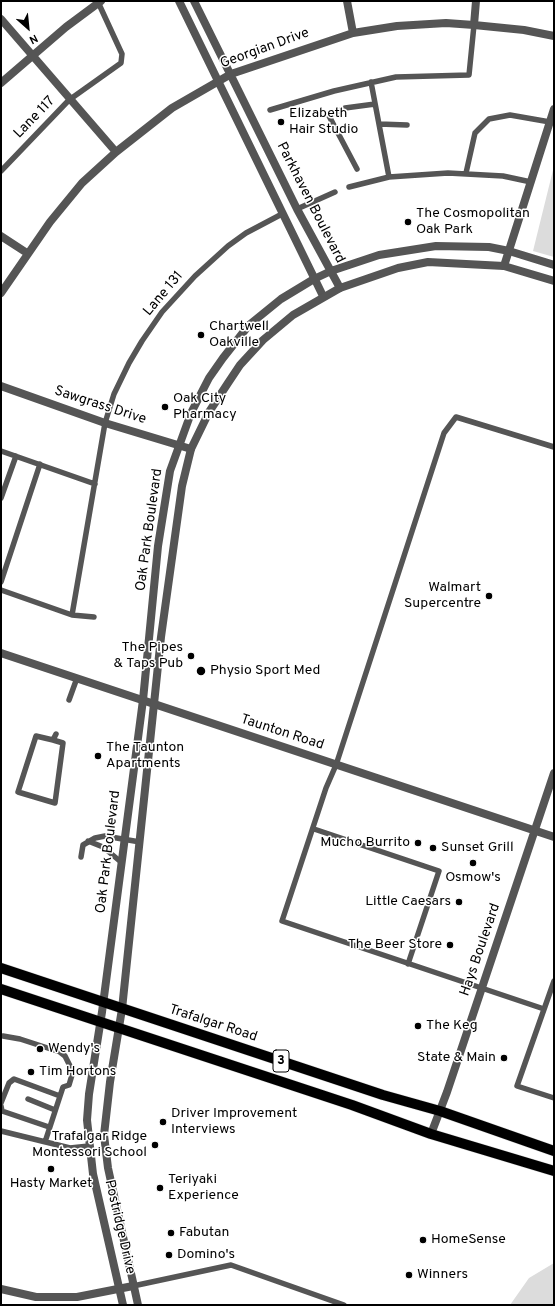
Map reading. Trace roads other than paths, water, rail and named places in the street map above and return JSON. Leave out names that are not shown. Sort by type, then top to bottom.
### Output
[{"type":"main road","name":"Trafalgar Road","points":[[1,968],[102,1012],[120,1024],[431,1134],[554,1171]]},
{"type":"main road","name":"Trafalgar Road","points":[[1,989],[102,1012],[122,1008],[383,1095],[440,1111],[554,1151]]},
{"type":"street","name":"Parkhaven Boulevard","points":[[179,1],[323,296]]},
{"type":"street","name":"Parkhaven Boulevard","points":[[194,1],[297,209],[340,288]]},
{"type":"street","points":[[347,1],[353,33]]},
{"type":"street","points":[[474,25],[476,1]]},
{"type":"street","points":[[1,83],[32,55],[99,2]]},
{"type":"street","points":[[1,19],[69,100],[116,152]]},
{"type":"street","name":"Georgian Drive","points":[[1,293],[27,253],[82,183],[116,152],[172,108],[231,74],[353,33],[397,26],[430,24],[474,25],[524,30],[554,36]]},
{"type":"street","points":[[504,266],[554,109]]},
{"type":"street","points":[[246,139],[258,130]]},
{"type":"street","points":[[1,236],[27,253]]},
{"type":"street","name":"Oak Park Boulevard","points":[[102,1012],[143,700],[158,546],[170,471],[191,413],[209,378],[249,325],[281,299],[314,279],[331,271],[379,255],[436,246],[489,247],[509,251],[554,265]]},
{"type":"street","name":"Oak Park Boulevard","points":[[120,1024],[161,637],[180,493],[191,449],[209,412],[240,365],[263,340],[287,320],[323,296],[340,288],[398,268],[428,262],[504,266],[554,281]]},
{"type":"street","name":"Sawgrass Drive","points":[[1,386],[105,423],[191,449]]},
{"type":"street","name":"Taunton Road","points":[[1,653],[554,837]]},
{"type":"street","name":"Hays Boulevard","points":[[431,1134],[482,989],[554,773]]},
{"type":"street","name":"Postridge Drive","points":[[102,1012],[89,1094],[87,1120],[93,1174],[123,1305]]},
{"type":"street","name":"Postridge Drive","points":[[120,1024],[106,1109],[105,1147],[138,1305]]},
{"type":"street","points":[[1,1289],[36,1297],[63,1297],[83,1296],[133,1286]]},
{"type":"lane","name":"Lane 117","points":[[1,171],[69,100],[119,66],[122,60],[122,54],[99,2]]},
{"type":"lane","points":[[270,110],[334,91],[396,77],[468,75],[474,25]]},
{"type":"lane","points":[[371,82],[389,177]]},
{"type":"lane","points":[[357,169],[328,116],[345,108],[375,104]]},
{"type":"lane","points":[[466,173],[475,133],[489,119],[510,115],[550,122]]},
{"type":"lane","points":[[379,124],[406,125]]},
{"type":"lane","points":[[349,187],[389,177],[430,173],[466,173],[503,176],[531,182]]},
{"type":"lane","points":[[297,209],[336,192]]},
{"type":"lane","name":"Lane 131","points":[[72,615],[105,423],[114,394],[129,363],[150,328],[180,290],[228,246],[246,233],[282,214]]},
{"type":"lane","points":[[544,1009],[282,921],[314,830],[326,788],[336,765],[444,433],[456,417],[554,447]]},
{"type":"lane","points":[[1,450],[95,484]]},
{"type":"lane","points":[[1,498],[16,456]]},
{"type":"lane","points":[[1,582],[40,464]]},
{"type":"lane","points":[[1,590],[72,615],[94,617]]},
{"type":"lane","points":[[69,700],[77,678]]},
{"type":"lane","points":[[53,740],[56,734]]},
{"type":"lane","points":[[36,736],[53,740],[63,743],[55,803],[18,792],[36,736]]},
{"type":"lane","points":[[314,830],[439,871],[408,964]]},
{"type":"lane","points":[[81,857],[83,845],[88,841],[105,836],[140,842]]},
{"type":"lane","points":[[88,841],[103,847],[121,862]]},
{"type":"lane","points":[[554,981],[517,1086],[554,1098]]},
{"type":"lane","points":[[1,1043],[2,1036],[20,1039],[60,1052],[65,1056],[72,1068],[72,1075],[69,1085],[62,1087],[45,1142]]},
{"type":"lane","points":[[1,1103],[9,1083],[14,1079],[60,1096]]},
{"type":"lane","points":[[28,1099],[55,1110]]},
{"type":"lane","points":[[1,1106],[2,1111],[49,1127]]},
{"type":"lane","points":[[1,1131],[70,1148],[89,1146]]},
{"type":"lane","points":[[133,1286],[231,1265],[344,1305]]},
{"type":"place","name":"Elizabeth Hair Studio","points":[[281,122]]},
{"type":"place","name":"The Cosmopolitan Oak Park","points":[[408,222]]},
{"type":"place","name":"Chartwell Oakville","points":[[201,335]]},
{"type":"place","name":"Oak City Pharmacy","points":[[165,407]]},
{"type":"place","name":"Walmart Supercentre","points":[[489,596]]},
{"type":"place","name":"The Pipes & Taps Pub","points":[[191,656]]},
{"type":"place","name":"Physio Sport Med","points":[[201,671]]},
{"type":"place","name":"The Taunton Apartments","points":[[98,756]]},
{"type":"place","name":"Mucho Burrito","points":[[418,843]]},
{"type":"place","name":"Sunset Grill","points":[[433,848]]},
{"type":"place","name":"Osmow's","points":[[473,863]]},
{"type":"place","name":"Little Caesars","points":[[459,902]]},
{"type":"place","name":"The Beer Store","points":[[450,945]]},
{"type":"place","name":"The Keg","points":[[418,1026]]},
{"type":"place","name":"Wendy's","points":[[40,1049]]},
{"type":"place","name":"State & Main","points":[[504,1058]]},
{"type":"place","name":"Tim Hortons","points":[[31,1072]]},
{"type":"place","name":"Driver Improvement Interviews","points":[[163,1122]]},
{"type":"place","name":"Trafalgar Ridge Montessori School","points":[[155,1145]]},
{"type":"place","name":"Hasty Market","points":[[51,1169]]},
{"type":"place","name":"Teriyaki Experience","points":[[160,1188]]},
{"type":"place","name":"Fabutan","points":[[171,1233]]},
{"type":"place","name":"HomeSense","points":[[423,1240]]},
{"type":"place","name":"Domino's","points":[[169,1255]]},
{"type":"place","name":"Winners","points":[[409,1275]]}]
